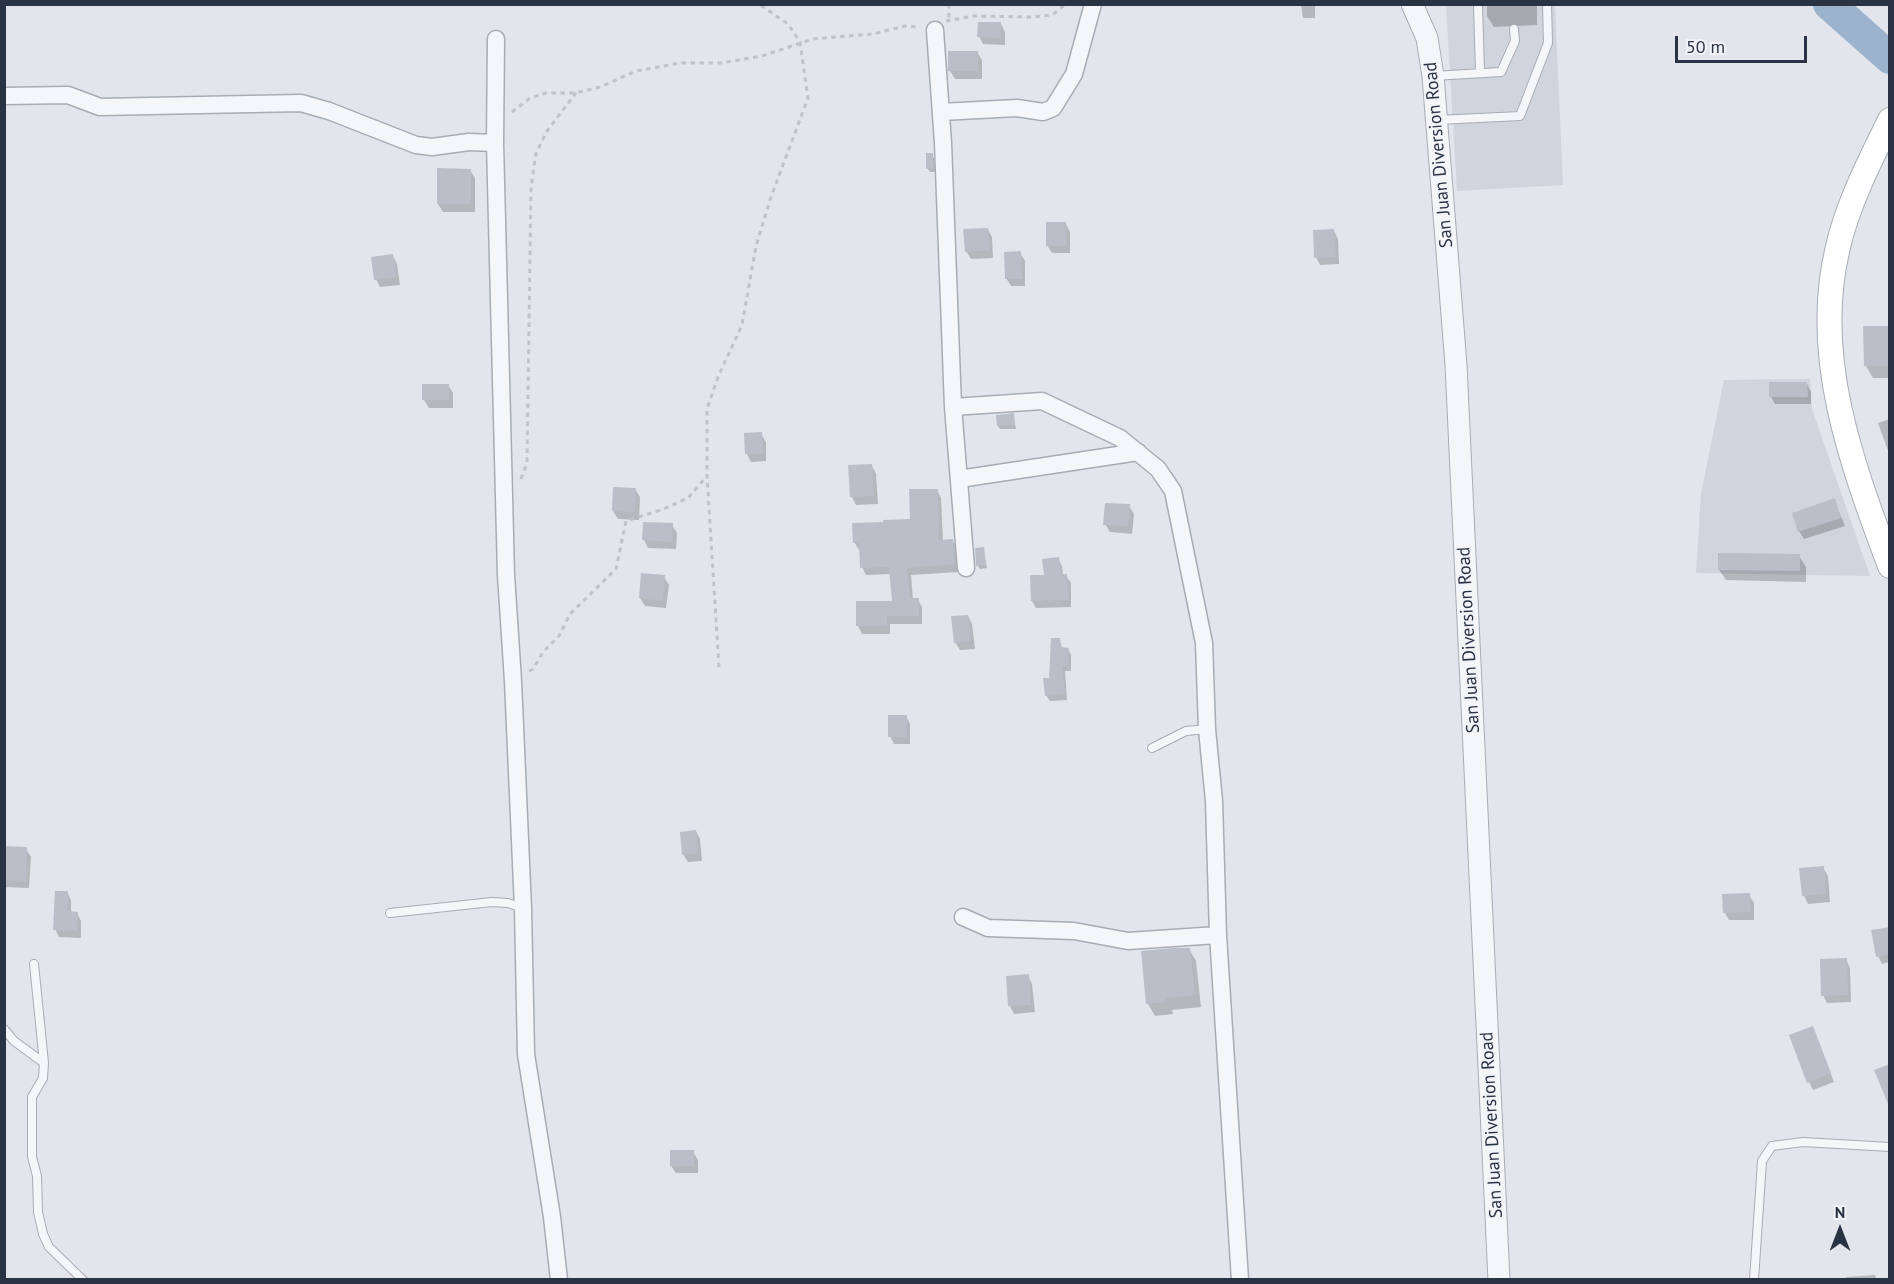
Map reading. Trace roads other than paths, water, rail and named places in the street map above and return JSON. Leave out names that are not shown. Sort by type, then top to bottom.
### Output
[{"type":"main road","points":[[1889,122],[1848,213],[1838,245],[1831,278],[1830,312],[1833,380],[1841,418],[1868,506],[1890,566]]},
{"type":"street","points":[[941,112],[1017,108],[1043,112],[1053,108],[1074,74],[1093,4]]},
{"type":"street","name":"San Juan Diversion Road","points":[[1412,4],[1427,38],[1433,76],[1456,365],[1499,1280]]},
{"type":"street","points":[[935,30],[941,112],[953,407],[966,568]]},
{"type":"street","points":[[496,39],[495,143],[506,575],[523,908],[526,1054],[552,1217],[559,1280]]},
{"type":"street","points":[[4,96],[68,95],[100,107],[301,103],[329,111],[416,145],[432,147],[469,142],[495,143]]},
{"type":"street","points":[[953,407],[1042,401],[1099,427],[1138,452],[1158,469],[1173,490],[1204,644],[1207,729],[1214,801],[1218,935],[1240,1280]]},
{"type":"street","points":[[959,479],[1138,452]]},
{"type":"street","points":[[963,917],[988,927],[1074,931],[1128,941],[1218,935]]},
{"type":"lane","points":[[1478,4],[1480,73]]},
{"type":"lane","points":[[1438,120],[1521,116],[1548,43],[1547,4]]},
{"type":"lane","points":[[1433,76],[1502,72],[1515,41],[1514,29]]},
{"type":"lane","points":[[1152,748],[1186,731],[1207,729]]},
{"type":"lane","points":[[390,913],[492,902],[508,903],[523,908]]},
{"type":"lane","points":[[34,964],[44,1063],[43,1078],[32,1097],[32,1158],[37,1176],[38,1212],[49,1247],[83,1280]]},
{"type":"lane","points":[[4,1029],[14,1041],[44,1063]]},
{"type":"lane","points":[[1754,1280],[1762,1161],[1772,1146],[1803,1142],[1890,1147]]},
{"type":"waterway","points":[[1829,4],[1890,58]]}]
